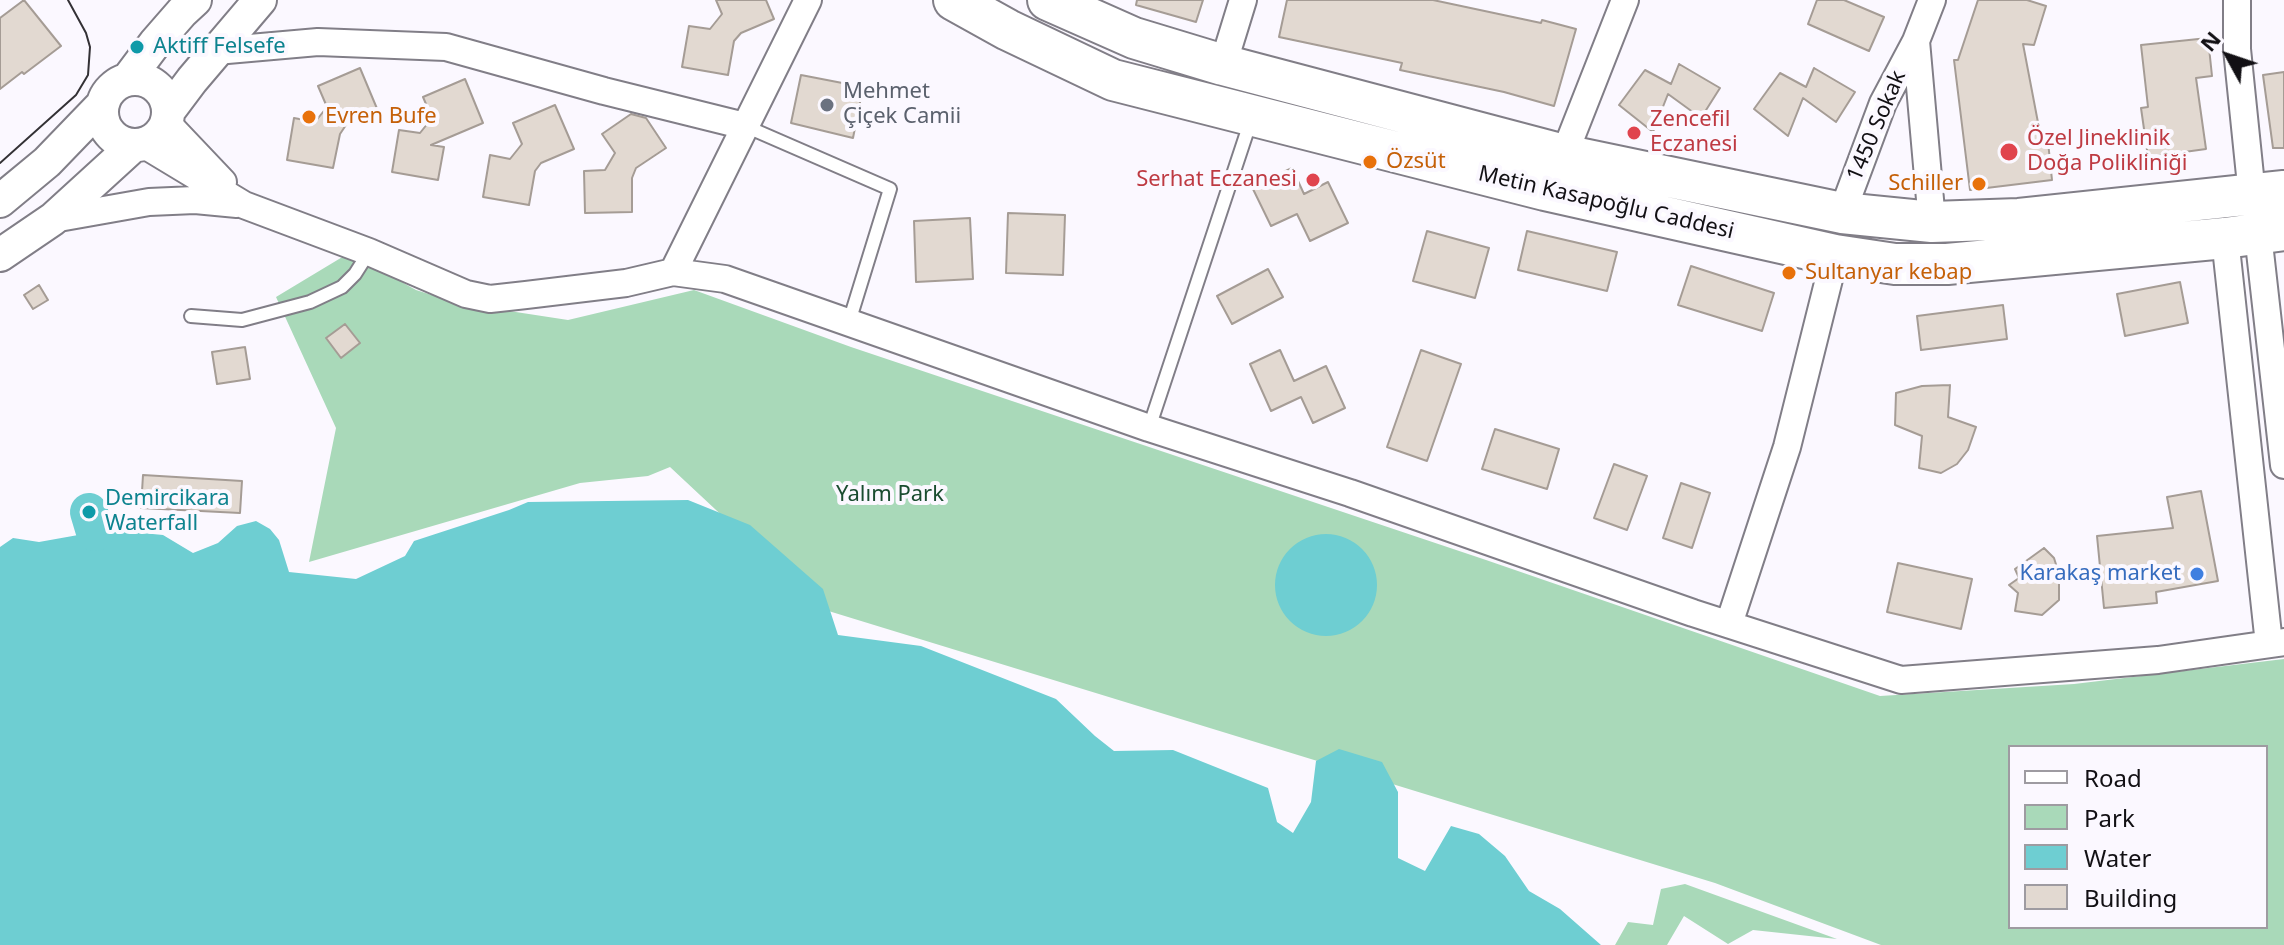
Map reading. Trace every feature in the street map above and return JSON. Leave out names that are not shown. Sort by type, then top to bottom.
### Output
[{"type":"main road","name":"Metin Kasapoğlu Caddesi","points":[[954,0],[1008,30],[1113,80],[1545,190],[1835,255],[1895,264],[1947,264],[2256,234]]},
{"type":"main road","name":"Metin Kasapoğlu Caddesi","points":[[1048,0],[1134,38],[1223,65],[1564,155],[1842,213],[1932,222],[2019,219],[2268,193]]},
{"type":"street","points":[[128,79],[155,43],[195,0]]},
{"type":"street","points":[[0,255],[53,219],[153,131],[260,0]]},
{"type":"street","points":[[673,272],[808,0]]},
{"type":"street","points":[[1223,65],[1243,0]]},
{"type":"street","points":[[1564,155],[1625,0]]},
{"type":"street","name":"1450 Sokak","points":[[1842,213],[1883,103],[1916,41],[1932,0]]},
{"type":"street","points":[[2237,0],[2237,49],[2268,193]]},
{"type":"street","name":"1450 Sokak","points":[[1916,41],[1932,222]]},
{"type":"street","points":[[216,51],[318,42],[446,47],[745,126]]},
{"type":"street","points":[[0,201],[47,162],[102,105],[111,88],[128,79],[139,78],[157,86],[167,102],[153,131]]},
{"type":"street","points":[[102,105],[104,124],[116,139],[153,131]]},
{"type":"street","points":[[153,131],[244,205]]},
{"type":"street","points":[[53,219],[149,202],[195,200],[244,205],[369,252],[466,294],[490,299],[626,283],[673,272],[725,279],[1149,428],[1901,680],[2158,660],[2276,643],[2256,234]]},
{"type":"street","points":[[2256,234],[2284,465]]},
{"type":"street","points":[[1729,624],[1787,447],[1835,255]]},
{"type":"lane","points":[[1149,428],[1252,117]]},
{"type":"lane","points":[[745,126],[890,189],[849,322]]},
{"type":"lane","points":[[191,316],[242,320],[310,302],[342,287],[369,252]]},
{"type":"green space","name":"Yalım Park","points":[[349,253],[416,290],[457,303],[568,320],[694,290],[851,347],[1880,696],[2074,684],[2284,659],[2284,945],[1881,945],[1715,883],[822,609],[670,467],[648,476],[580,483],[309,562],[336,428],[276,297]]},
{"type":"green space","points":[[1685,884],[1837,939],[1753,930],[1728,944],[1684,916],[1667,945],[1615,945],[1628,922],[1653,925],[1661,889]]},
{"type":"water","points":[[688,500],[750,525],[823,589],[838,635],[921,646],[1056,699],[1114,751],[1173,750],[1268,788],[1277,822],[1293,833],[1311,802],[1316,761],[1339,749],[1382,762],[1398,792],[1398,858],[1425,871],[1451,826],[1479,834],[1505,856],[1529,891],[1560,909],[1601,945],[0,945],[0,547],[13,538],[39,542],[95,532],[132,532],[163,535],[193,553],[218,543],[237,526],[256,521],[270,529],[279,540],[289,572],[356,579],[405,556],[414,541],[528,502]]},
{"type":"water","points":[[1326,534],[1345,538],[1362,549],[1373,566],[1377,585],[1373,604],[1362,621],[1345,632],[1326,636],[1307,632],[1290,621],[1279,604],[1275,585],[1279,566],[1290,549],[1307,538]]},
{"type":"building","points":[[24,0],[61,46],[0,89],[0,18]]},
{"type":"building","points":[[716,0],[766,0],[774,19],[741,33],[734,41],[728,75],[682,67],[689,26],[710,29],[722,14]]},
{"type":"building","points":[[1137,0],[1203,0],[1196,22],[1136,5]]},
{"type":"building","points":[[1287,0],[1433,0],[1576,29],[1554,106],[1400,70],[1402,63],[1279,37]]},
{"type":"building","points":[[1817,0],[1844,0],[1884,17],[1869,51],[1808,24]]},
{"type":"building","points":[[1978,0],[2027,0],[2046,6],[2034,45],[2023,44],[2040,133],[2047,132],[2052,180],[1970,190],[1954,60],[1958,60]]},
{"type":"building","points":[[2208,38],[2212,76],[2196,78],[2206,149],[2148,157],[2141,108],[2148,107],[2141,45]]},
{"type":"building","points":[[1679,64],[1720,88],[1701,118],[1668,94],[1653,132],[1619,105],[1645,70],[1671,84]]},
{"type":"building","points":[[360,68],[378,111],[346,125],[340,134],[333,168],[287,160],[294,118],[315,122],[327,107],[318,86]]},
{"type":"building","points":[[1814,68],[1855,92],[1836,122],[1803,98],[1788,136],[1754,109],[1780,73],[1806,87]]},
{"type":"building","points":[[2284,72],[2284,148],[2273,148],[2263,75]]},
{"type":"building","name":"Mehmet Çiçek Camii","points":[[801,75],[863,87],[853,138],[791,123]]},
{"type":"building","points":[[465,79],[483,123],[431,145],[444,147],[438,180],[392,172],[399,130],[420,133],[432,118],[423,97]]},
{"type":"building","points":[[555,105],[574,149],[541,163],[535,171],[529,205],[483,197],[490,155],[510,159],[522,144],[513,123]]},
{"type":"building","points":[[631,114],[646,118],[666,148],[636,168],[632,178],[632,212],[585,213],[584,171],[605,170],[615,153],[602,134]]},
{"type":"building","points":[[1292,168],[1304,194],[1328,182],[1348,223],[1310,241],[1297,214],[1271,226],[1252,187]]},
{"type":"building","points":[[1008,213],[1065,215],[1063,275],[1006,273]]},
{"type":"building","points":[[970,218],[973,279],[916,282],[914,221]]},
{"type":"building","points":[[1427,231],[1489,248],[1475,298],[1413,281]]},
{"type":"building","points":[[1527,231],[1617,252],[1607,291],[1518,270]]},
{"type":"building","points":[[1691,266],[1774,293],[1762,331],[1678,305]]},
{"type":"building","points":[[1268,269],[1283,297],[1232,324],[1217,296]]},
{"type":"building","points":[[2180,282],[2188,323],[2125,336],[2117,294]]},
{"type":"building","points":[[39,285],[48,300],[33,309],[24,295]]},
{"type":"building","points":[[2003,305],[2007,339],[1921,350],[1917,316]]},
{"type":"building","points":[[345,324],[360,343],[341,358],[326,338]]},
{"type":"building","points":[[245,347],[250,379],[217,384],[212,352]]},
{"type":"building","points":[[1280,350],[1294,381],[1326,366],[1345,408],[1313,423],[1301,397],[1271,411],[1250,364]]},
{"type":"building","points":[[1421,350],[1461,364],[1427,461],[1387,447]]},
{"type":"building","points":[[1950,385],[1948,417],[1976,427],[1968,450],[1957,464],[1941,473],[1919,468],[1922,436],[1895,425],[1896,393],[1922,386]]},
{"type":"building","points":[[1495,429],[1559,449],[1547,489],[1482,469]]},
{"type":"building","points":[[1614,464],[1647,476],[1627,530],[1594,518]]},
{"type":"building","points":[[143,475],[242,481],[240,513],[141,508]]},
{"type":"building","points":[[1681,483],[1710,493],[1692,548],[1663,538]]},
{"type":"building","points":[[2201,491],[2218,581],[2156,592],[2157,603],[2104,608],[2097,536],[2173,528],[2167,497]]},
{"type":"building","points":[[2044,548],[2054,558],[2059,574],[2059,600],[2042,615],[2015,611],[2018,593],[2009,585],[2019,578],[2015,569]]},
{"type":"building","points":[[1898,563],[1972,579],[1961,629],[1887,612]]},
{"type":"waterway","points":[[89,512],[95,532]]},
{"type":"tram line","points":[[0,163],[76,95],[88,75],[90,47],[68,0]]},
{"type":"place","name":"Aktiff Felsefe","points":[[137,47]]},
{"type":"place","name":"Mehmet Çiçek Camii","points":[[827,105]]},
{"type":"place","name":"Evren Bufe","points":[[309,117]]},
{"type":"place","name":"Zencefil Eczanesi","points":[[1634,133]]},
{"type":"place","name":"Özel Jineklinik Doğa Polikliniği","points":[[2009,152]]},
{"type":"place","name":"Özsüt","points":[[1370,162]]},
{"type":"place","name":"Serhat Eczanesi","points":[[1313,180]]},
{"type":"place","name":"Schiller","points":[[1979,184]]},
{"type":"place","name":"Sultanyar kebap","points":[[1789,273]]},
{"type":"place","name":"Demircikara Waterfall","points":[[89,512]]},
{"type":"place","name":"Karakaş market","points":[[2197,574]]}]
